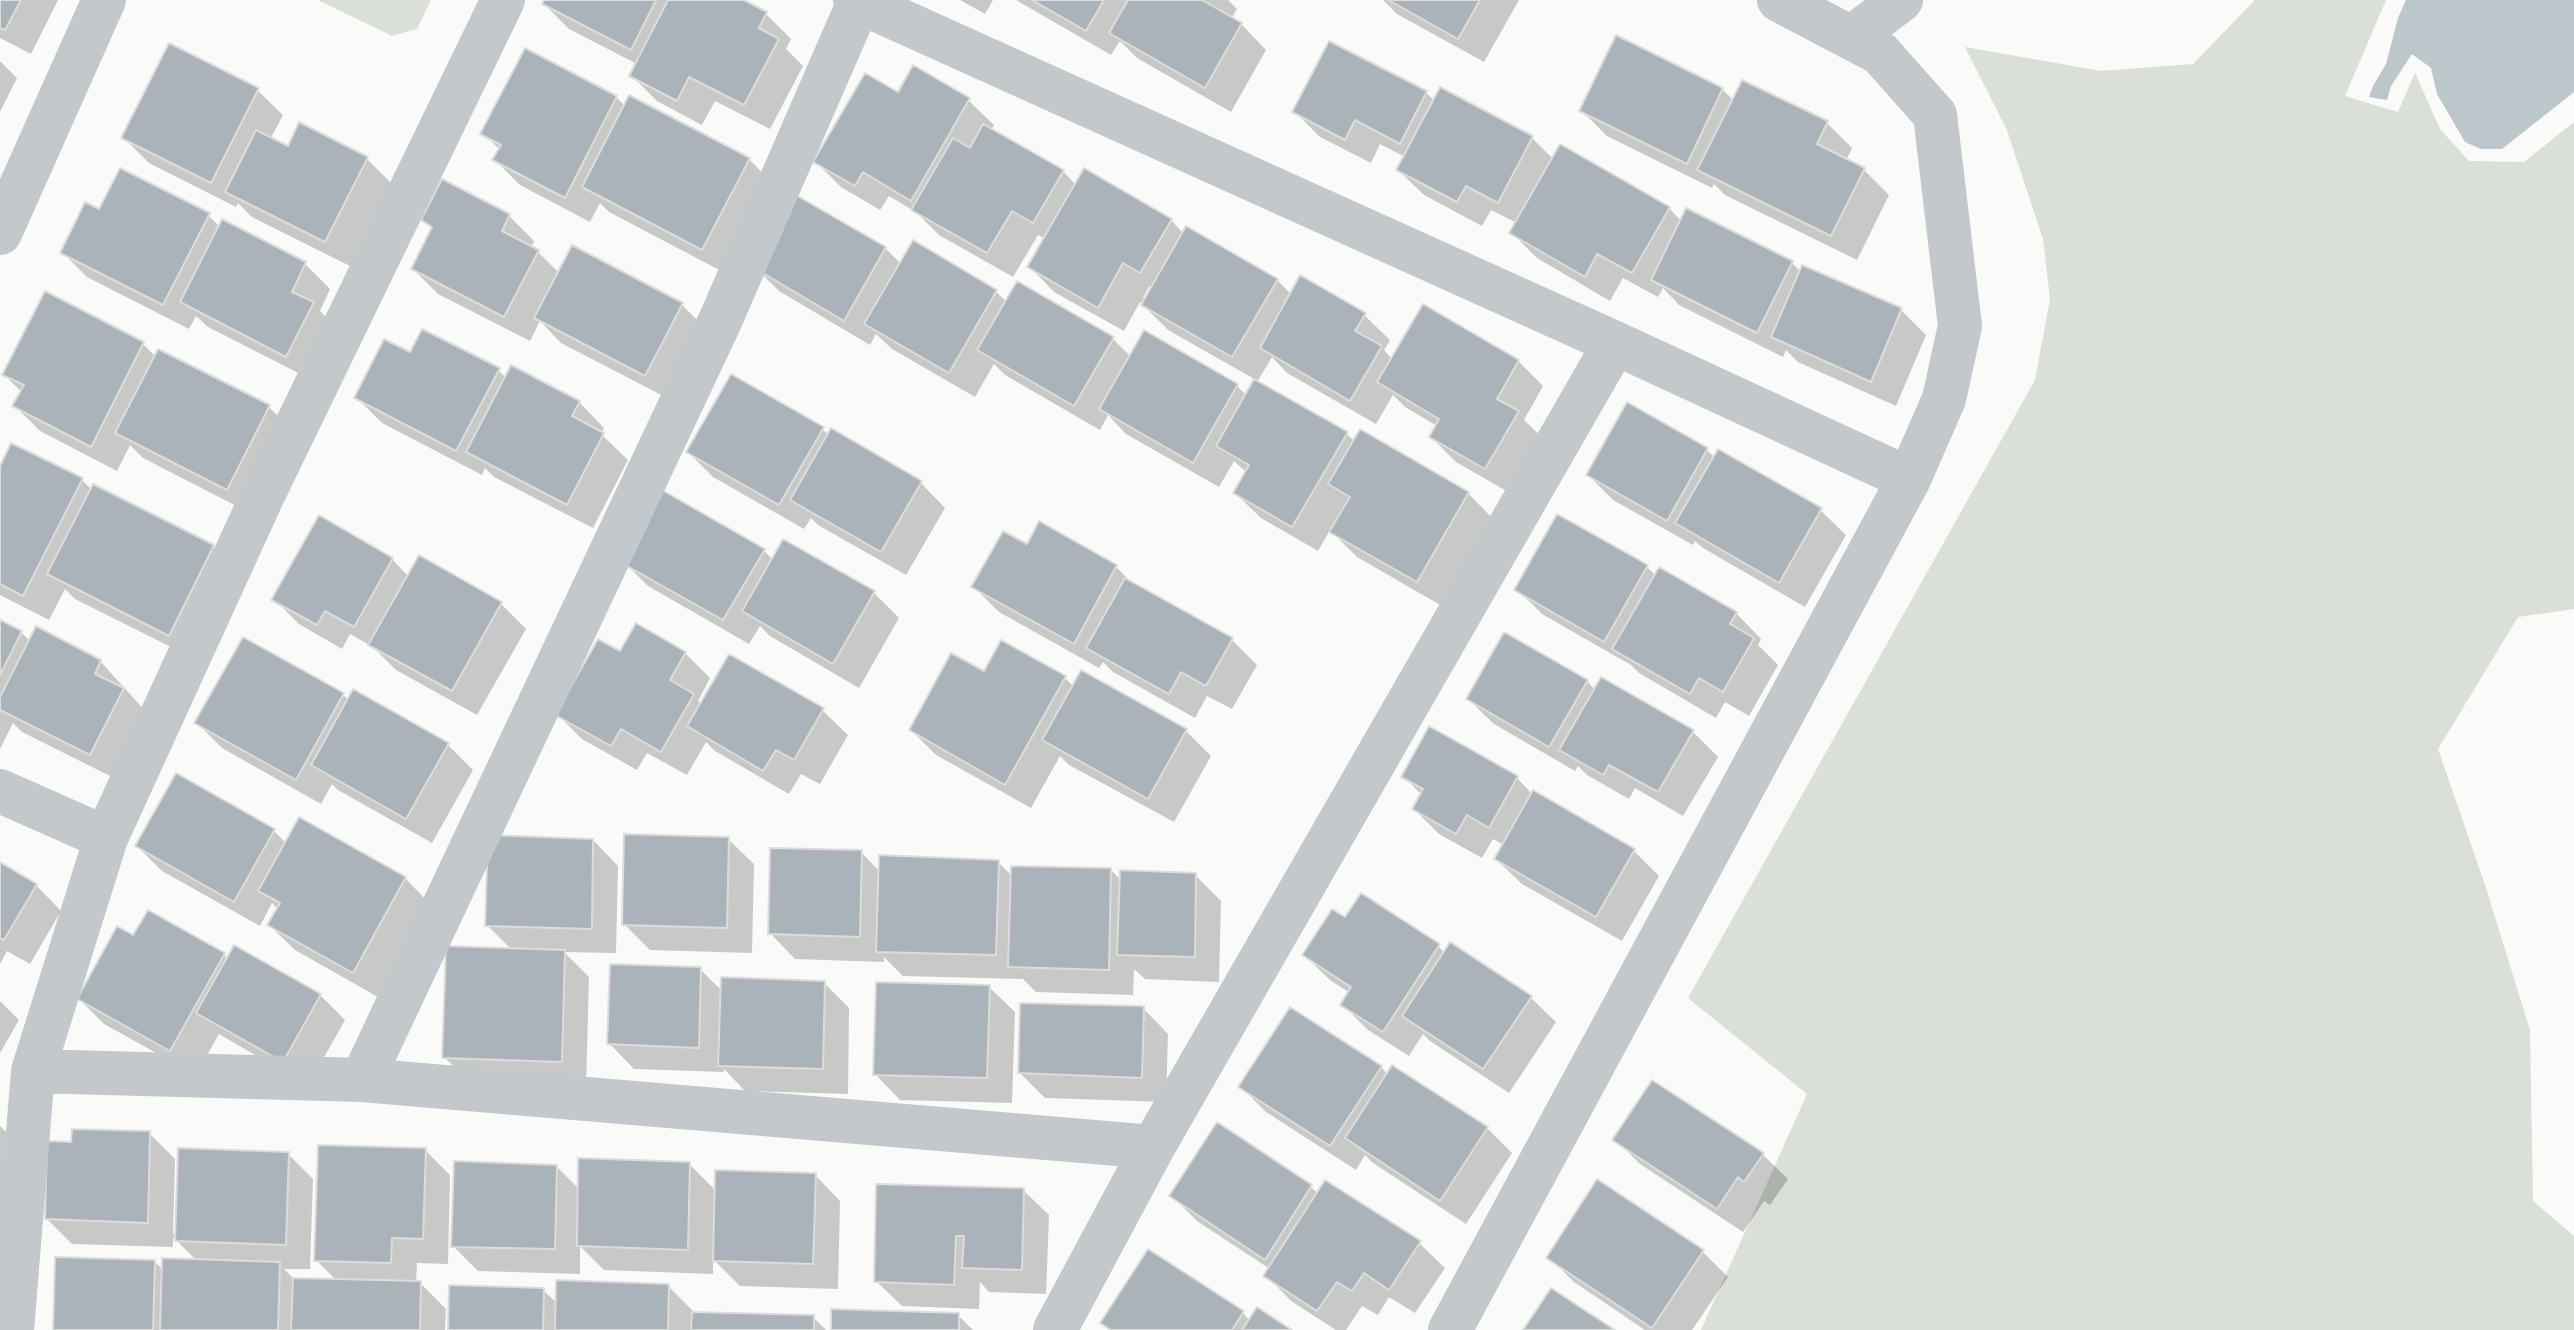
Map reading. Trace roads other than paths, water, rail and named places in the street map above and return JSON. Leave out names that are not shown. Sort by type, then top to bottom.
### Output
[{"type":"street","points":[[0,233],[104,0]]},
{"type":"street","points":[[12,1330],[33,1071],[106,838],[267,485],[503,0]]},
{"type":"street","points":[[1450,1330],[1909,479],[1944,399],[1960,326],[1935,115],[1880,53],[1779,0]]},
{"type":"street","points":[[1851,38],[1901,0]]},
{"type":"street","points":[[362,1080],[720,321],[857,1],[1909,479]]},
{"type":"street","points":[[1055,1330],[1153,1147],[1615,343]]},
{"type":"street","points":[[0,791],[106,838]]},
{"type":"street","points":[[33,1071],[362,1080],[1153,1147]]}]
